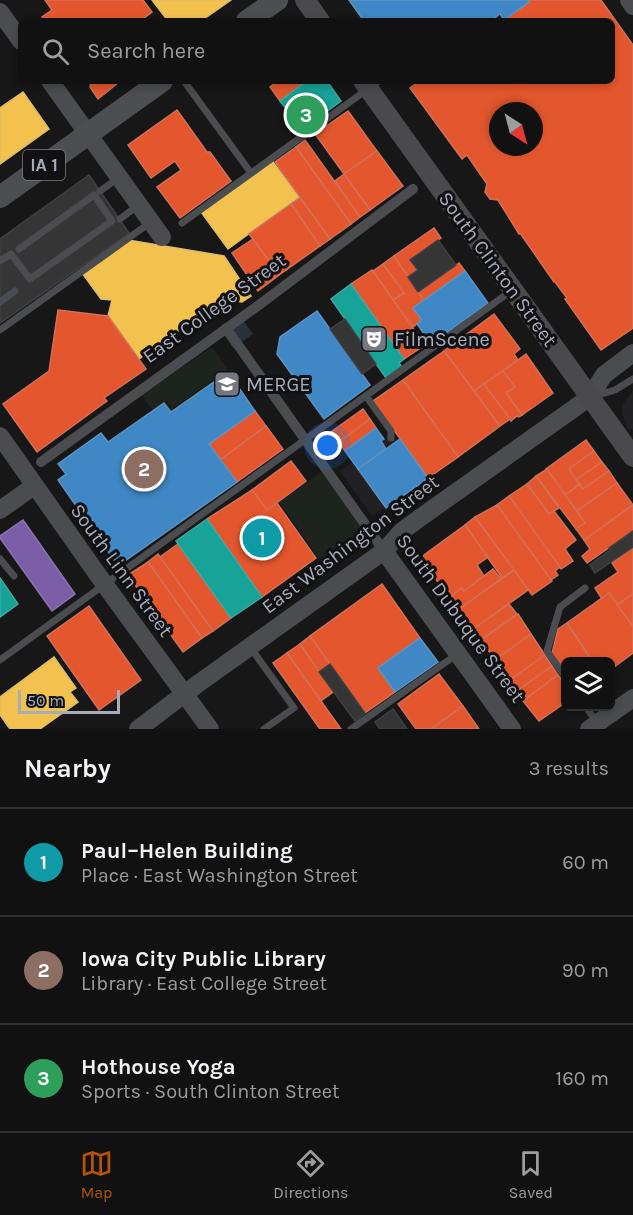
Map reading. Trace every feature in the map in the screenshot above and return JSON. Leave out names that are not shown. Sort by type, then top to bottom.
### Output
[{"type":"main road","points":[[251,18],[277,0]]},
{"type":"main road","points":[[305,0],[318,18]]},
{"type":"main road","name":"IA 1","points":[[0,196],[158,84]]},
{"type":"main road","name":"South Clinton Street","points":[[370,84],[513,290],[633,457]]},
{"type":"street","points":[[629,0],[633,6]]},
{"type":"street","points":[[0,12],[18,37]]},
{"type":"street","points":[[52,84],[162,237]]},
{"type":"street","name":"East College Street","points":[[41,462],[413,189]]},
{"type":"street","name":"South Dubuque Street","points":[[226,328],[513,729]]},
{"type":"street","name":"East Washington Street","points":[[138,729],[384,551],[402,531],[590,397],[604,375],[633,353]]},
{"type":"street","name":"South Linn Street","points":[[0,436],[210,729]]},
{"type":"street","points":[[0,510],[34,486]]},
{"type":"street","points":[[593,726],[633,698]]},
{"type":"lane","points":[[186,84],[251,173]]},
{"type":"lane","points":[[182,223],[268,163],[370,84]]},
{"type":"lane","points":[[100,191],[119,177]]},
{"type":"lane","points":[[0,261],[11,254],[30,279],[112,221],[94,195],[18,249]]},
{"type":"lane","points":[[120,219],[139,205]]},
{"type":"lane","points":[[0,330],[151,222]]},
{"type":"lane","points":[[0,660],[513,290]]},
{"type":"lane","points":[[0,302],[15,291]]},
{"type":"lane","name":"East Washington Street","points":[[590,397],[615,390],[633,379]]},
{"type":"lane","points":[[366,396],[390,431],[391,438]]},
{"type":"lane","points":[[0,559],[14,576]]},
{"type":"lane","points":[[561,671],[547,651],[560,607],[585,588]]},
{"type":"lane","points":[[250,647],[294,708],[264,729]]},
{"type":"lane","points":[[351,729],[458,654]]},
{"type":"lane","points":[[587,711],[593,726]]},
{"type":"shaded area","points":[[239,315],[253,334],[233,348],[220,329]]},
{"type":"shaded area","points":[[212,347],[228,370],[172,409],[166,401],[153,411],[142,395]]},
{"type":"shaded area","points":[[633,390],[633,430],[628,429],[625,424],[622,411],[624,402]]},
{"type":"shaded area","points":[[393,434],[427,481],[372,516],[340,471]]},
{"type":"shaded area","points":[[322,472],[364,530],[321,561],[279,502]]},
{"type":"building: Homes","points":[[152,0],[231,0],[205,18],[166,18]]},
{"type":"building: Homes","points":[[23,92],[49,129],[0,164],[0,108]]},
{"type":"building: Homes","points":[[273,162],[299,197],[228,249],[201,212]]},
{"type":"building: Homes","points":[[128,240],[224,256],[251,296],[242,302],[222,300],[139,359],[108,316],[112,300],[101,299],[82,273]]},
{"type":"building: Homes","points":[[54,657],[76,688],[70,692],[78,702],[40,729],[10,729],[0,715],[0,697]]},
{"type":"building: Shops","points":[[45,0],[143,0],[152,12],[144,18],[43,18],[52,10]]},
{"type":"building: Shops","points":[[528,0],[601,0],[614,18],[506,18],[529,2]]},
{"type":"building: Shops","points":[[615,20],[633,45],[633,328],[601,350],[565,299],[567,298],[519,234],[498,200],[490,199],[485,192],[487,184],[467,155],[462,159],[410,88],[416,84],[615,84]]},
{"type":"building: Shops","points":[[90,84],[117,84],[98,99]]},
{"type":"building: Shops","points":[[274,84],[303,84],[280,101],[270,87]]},
{"type":"building: Shops","points":[[177,110],[231,181],[180,218],[157,187],[181,170],[175,161],[151,178],[128,145]]},
{"type":"building: Shops","points":[[348,111],[377,151],[344,174],[315,134]]},
{"type":"building: Shops","points":[[305,140],[360,217],[351,224],[296,147]]},
{"type":"building: Shops","points":[[296,147],[351,224],[330,239],[275,162]]},
{"type":"building: Shops","points":[[377,151],[403,186],[370,210],[344,174]]},
{"type":"building: Shops","points":[[344,174],[370,210],[360,217],[335,181]]},
{"type":"building: Shops","points":[[300,198],[330,239],[320,246],[291,204]]},
{"type":"building: Shops","points":[[291,204],[320,246],[279,275],[249,234]]},
{"type":"building: Shops","points":[[434,228],[441,238],[410,260],[418,270],[408,277],[394,256]]},
{"type":"building: Shops","points":[[253,239],[279,275],[258,291],[232,253]]},
{"type":"building: Shops","points":[[394,256],[424,300],[413,308],[422,320],[413,327],[393,300],[404,293],[383,264]]},
{"type":"building: Shops","points":[[459,263],[465,271],[424,300],[418,292]]},
{"type":"building: Shops","points":[[383,264],[404,293],[393,300],[373,271]]},
{"type":"building: Shops","points":[[372,270],[425,345],[404,359],[351,284]]},
{"type":"building: Shops","points":[[58,310],[108,316],[146,369],[104,398],[107,401],[37,452],[3,404],[49,371]]},
{"type":"building: Shops","points":[[494,314],[520,349],[514,354],[518,360],[474,391],[444,351]]},
{"type":"building: Shops","points":[[444,351],[500,426],[458,457],[403,380]]},
{"type":"building: Shops","points":[[526,354],[553,393],[522,415],[506,393],[515,387],[503,371]]},
{"type":"building: Shops","points":[[503,371],[515,387],[506,393],[522,415],[511,421],[484,384]]},
{"type":"building: Shops","points":[[403,380],[458,457],[428,478],[373,401]]},
{"type":"building: Shops","points":[[484,384],[510,419],[500,426],[474,391]]},
{"type":"building: Shops","points":[[363,409],[370,419],[339,442],[331,432]]},
{"type":"building: Shops","points":[[255,411],[266,426],[220,460],[209,444]]},
{"type":"building: Shops","points":[[370,419],[376,428],[345,451],[339,442]]},
{"type":"building: Shops","points":[[266,426],[283,449],[237,482],[220,460]]},
{"type":"building: Shops","points":[[586,440],[594,451],[569,469],[580,484],[565,495],[546,469]]},
{"type":"building: Shops","points":[[594,451],[602,462],[576,480],[569,469]]},
{"type":"building: Shops","points":[[291,461],[306,481],[267,510],[252,490]]},
{"type":"building: Shops","points":[[602,462],[609,471],[583,489],[576,480]]},
{"type":"building: Shops","points":[[547,469],[585,523],[576,529],[536,476]]},
{"type":"building: Shops","points":[[609,471],[617,483],[577,511],[565,495],[580,484],[583,489]]},
{"type":"building: Shops","points":[[536,476],[559,508],[549,514],[527,484]]},
{"type":"building: Shops","points":[[617,483],[633,505],[584,540],[576,529],[585,523],[577,511]]},
{"type":"building: Shops","points":[[527,484],[549,514],[554,511],[576,540],[565,549],[573,561],[561,569],[509,496]]},
{"type":"building: Shops","points":[[252,490],[267,510],[277,503],[316,558],[262,597],[207,519]]},
{"type":"building: Shops","points":[[509,496],[560,567],[555,571],[558,575],[551,580],[497,505]]},
{"type":"building: Shops","points":[[497,505],[552,581],[532,595],[475,517]]},
{"type":"building: Shops","points":[[633,505],[633,531],[587,563],[582,556],[590,549],[584,540]]},
{"type":"building: Shops","points":[[475,517],[514,570],[502,578],[465,525]]},
{"type":"building: Shops","points":[[465,525],[488,557],[477,565],[484,576],[464,591],[462,588],[449,598],[423,561],[424,555]]},
{"type":"building: Shops","points":[[178,544],[231,618],[213,631],[160,557]]},
{"type":"building: Shops","points":[[633,547],[633,594],[617,605],[609,593],[602,599],[595,588],[618,572],[612,563]]},
{"type":"building: Shops","points":[[158,554],[213,631],[202,638],[148,562]]},
{"type":"building: Shops","points":[[148,562],[202,638],[183,652],[128,575]]},
{"type":"building: Shops","points":[[493,569],[501,579],[458,610],[449,598],[462,588],[464,591]]},
{"type":"building: Shops","points":[[514,570],[528,590],[472,630],[458,610]]},
{"type":"building: Shops","points":[[382,584],[420,638],[378,668],[395,692],[365,713],[310,636]]},
{"type":"building: Shops","points":[[609,593],[633,626],[633,653],[615,666],[615,657],[590,657],[567,623]]},
{"type":"building: Shops","points":[[633,594],[633,626],[617,605]]},
{"type":"building: Shops","points":[[509,604],[517,614],[479,641],[472,630]]},
{"type":"building: Shops","points":[[89,606],[141,680],[99,710],[47,636]]},
{"type":"building: Shops","points":[[518,614],[531,634],[495,660],[481,640]]},
{"type":"building: Shops","points":[[567,623],[590,657],[561,657],[561,666],[552,653],[558,629]]},
{"type":"building: Shops","points":[[531,634],[545,655],[510,680],[495,660]]},
{"type":"building: Shops","points":[[310,636],[330,664],[319,672],[300,644]]},
{"type":"building: Shops","points":[[300,644],[333,692],[321,701],[287,653]]},
{"type":"building: Shops","points":[[287,653],[341,729],[320,729],[273,663]]},
{"type":"building: Shops","points":[[545,655],[552,666],[517,691],[510,680]]},
{"type":"building: Shops","points":[[552,666],[558,675],[523,701],[517,691]]},
{"type":"building: Shops","points":[[439,674],[463,706],[431,729],[416,729],[398,704]]},
{"type":"building: Shops","points":[[558,675],[561,679],[561,706],[539,721],[523,701]]},
{"type":"building: Shops","points":[[463,706],[479,729],[431,729]]},
{"type":"building: Offices","points":[[23,520],[75,594],[52,611],[0,538]]},
{"type":"building: Schools","points":[[349,0],[528,0],[529,2],[507,18],[503,18],[500,14],[495,18],[362,18]]},
{"type":"building: Schools","points":[[465,271],[488,303],[431,344],[417,324],[422,320],[413,308]]},
{"type":"building: Schools","points":[[317,311],[370,385],[324,419],[277,354],[280,337]]},
{"type":"building: Schools","points":[[228,372],[255,411],[209,444],[237,482],[125,561],[121,555],[114,560],[58,480],[66,474],[58,464],[101,433],[108,442],[164,403],[171,412]]},
{"type":"building: Schools","points":[[376,428],[384,439],[381,441],[386,449],[358,469],[345,451]]},
{"type":"building: Schools","points":[[400,439],[428,478],[386,508],[358,469]]},
{"type":"building: Schools","points":[[420,638],[438,662],[395,692],[378,668]]},
{"type":"building: Public","points":[[303,84],[329,84],[341,101],[302,130],[280,101]]},
{"type":"building: Public","name":"FilmScene","points":[[351,284],[404,359],[399,363],[402,367],[386,378],[331,299]]},
{"type":"building: Public","points":[[207,519],[262,597],[231,618],[176,541]]},
{"type":"building: Public","points":[[0,578],[18,604],[0,617]]},
{"type":"building: Other","points":[[89,175],[129,233],[0,323],[0,239]]},
{"type":"building: Other","points":[[438,240],[456,265],[418,292],[408,277],[418,270],[410,260]]},
{"type":"building: Other","points":[[345,319],[376,364],[362,374],[330,329]]},
{"type":"building: Other","points":[[633,531],[633,547],[595,573],[590,565]]},
{"type":"building: Other","points":[[330,664],[365,713],[355,721],[319,672]]},
{"type":"building: Other","points":[[393,709],[407,729],[380,729],[375,722]]},
{"type":"place","name":"Hothouse Yoga","points":[[306,115]]},
{"type":"place","name":"FilmScene","points":[[374,339]]},
{"type":"place","name":"MERGE","points":[[227,384]]},
{"type":"place","name":"Iowa City Public Library","points":[[144,469]]},
{"type":"place","name":"Paul–Helen Building","points":[[262,538]]}]
